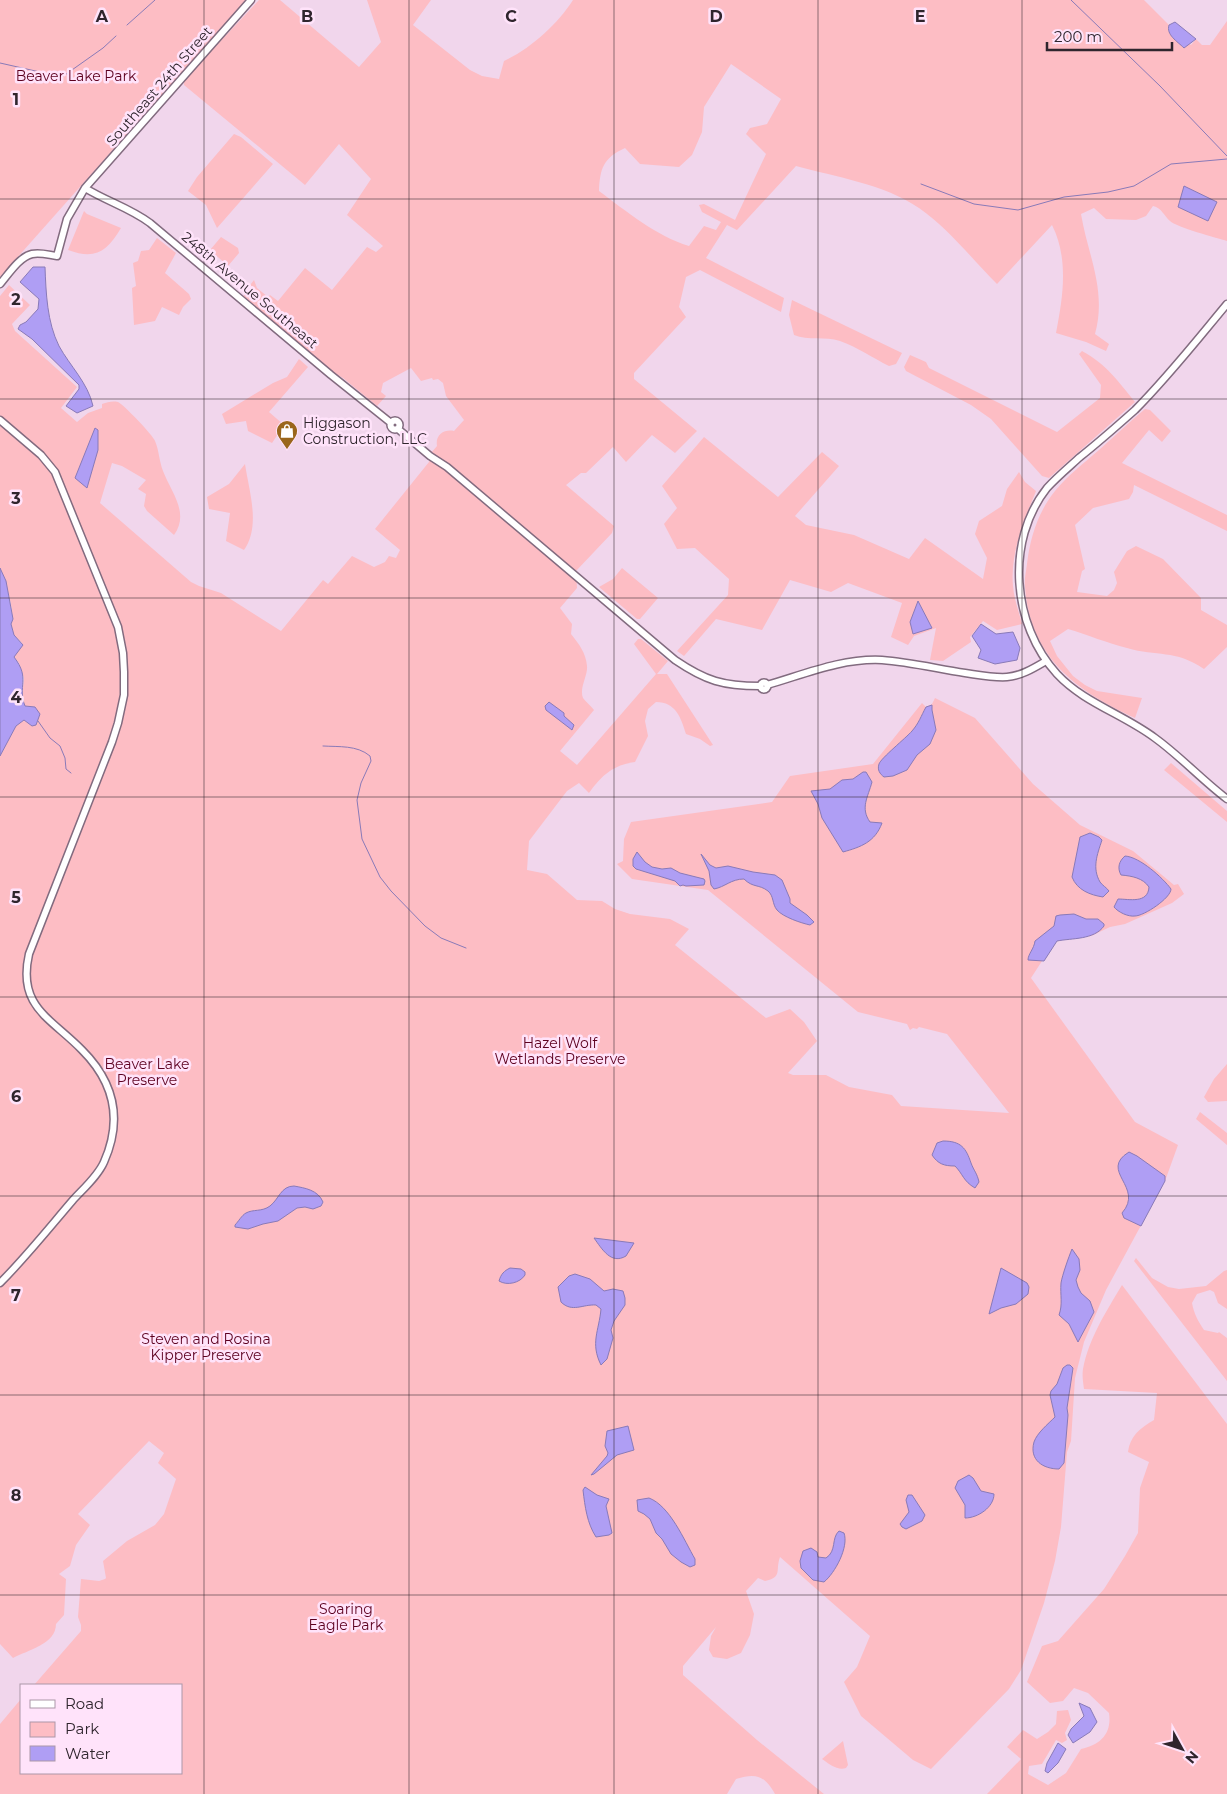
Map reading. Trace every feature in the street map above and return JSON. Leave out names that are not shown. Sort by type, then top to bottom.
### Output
[{"type":"street","name":"Southeast 24th Street","points":[[0,284],[29,255],[56,256],[67,218],[85,188],[251,0]]},
{"type":"street","name":"248th Avenue Southeast","points":[[85,188],[100,197],[130,209],[146,219],[331,375],[391,423],[398,422],[398,429],[675,660],[694,673],[727,684],[764,685],[830,665],[883,660],[1007,677],[1029,670],[1046,661]]},
{"type":"street","points":[[1227,304],[1146,398],[1048,487],[1029,522],[1021,549],[1019,569],[1023,607],[1030,631],[1046,661],[1069,686],[1156,738],[1227,799]]},
{"type":"street","points":[[0,420],[41,455],[58,477],[121,640],[124,695],[112,742],[29,954],[26,973],[32,998],[42,1014],[81,1049],[96,1066],[109,1087],[114,1103],[110,1146],[103,1163],[92,1178],[0,1283]]},
{"type":"green space","name":"Beaver Lake Park","points":[[0,0],[246,0],[0,277]]},
{"type":"green space","points":[[259,0],[280,0],[359,67],[381,42],[367,0],[431,0],[413,25],[470,70],[482,76],[499,79],[504,61],[533,43],[551,27],[573,0],[1144,0],[1169,25],[1168,30],[1191,45],[1196,39],[1202,45],[1210,45],[1227,21],[1227,241],[1174,223],[1159,208],[1153,206],[1146,216],[1136,220],[1106,219],[1094,208],[1081,214],[1098,288],[1099,303],[1095,334],[1109,344],[1106,351],[1086,342],[1056,333],[1061,306],[1063,265],[1061,251],[1052,225],[997,284],[960,244],[919,208],[875,187],[796,166],[737,230],[727,225],[706,258],[784,298],[781,312],[700,270],[686,277],[679,307],[686,317],[634,373],[634,379],[697,431],[675,453],[652,435],[626,462],[613,447],[586,473],[581,473],[566,485],[614,526],[612,533],[576,571],[577,588],[560,608],[572,624],[571,634],[584,653],[587,670],[582,694],[583,698],[594,710],[560,751],[577,765],[656,674],[634,644],[638,639],[641,639],[668,661],[657,674],[667,674],[713,745],[710,746],[700,739],[686,734],[677,712],[668,705],[656,702],[648,709],[645,721],[648,736],[635,762],[614,768],[589,793],[579,783],[567,791],[529,841],[527,870],[547,874],[577,900],[602,901],[615,909],[630,914],[670,919],[689,929],[675,945],[766,1018],[790,1009],[804,1022],[817,1041],[788,1073],[793,1075],[826,1075],[849,1087],[892,1095],[901,1106],[1009,1113],[947,1034],[919,1027],[910,1030],[907,1024],[858,1012],[708,890],[632,879],[617,864],[623,861],[624,839],[631,822],[772,802],[790,776],[873,764],[922,703],[926,707],[932,704],[935,698],[975,718],[1033,784],[1080,825],[1133,851],[1174,885],[1178,884],[1184,894],[1172,903],[1125,924],[1110,927],[1091,936],[1055,941],[1031,978],[1135,1122],[1178,1145],[1165,1181],[1106,1290],[1084,1342],[1075,1378],[1071,1441],[1067,1452],[1061,1527],[1055,1561],[1044,1603],[1021,1670],[1009,1689],[931,1769],[913,1760],[861,1716],[844,1682],[857,1667],[870,1636],[780,1557],[777,1573],[774,1578],[765,1581],[758,1578],[746,1591],[754,1614],[750,1635],[741,1653],[727,1659],[713,1657],[709,1650],[711,1636],[716,1627],[683,1666],[683,1675],[757,1740],[824,1794],[775,1794],[763,1779],[749,1776],[736,1779],[727,1794],[0,1794],[0,1724],[20,1700],[20,1774],[182,1774],[182,1684],[35,1684],[81,1631],[78,1617],[81,1579],[99,1581],[105,1579],[103,1561],[127,1541],[155,1525],[164,1514],[176,1479],[158,1463],[164,1453],[149,1441],[78,1514],[90,1525],[76,1545],[70,1566],[59,1574],[66,1579],[64,1615],[56,1624],[55,1631],[51,1637],[40,1645],[13,1658],[0,1644],[0,756],[16,726],[24,720],[32,726],[22,698],[24,678],[19,663],[14,657],[22,643],[14,635],[11,624],[11,605],[0,568],[0,296],[9,285],[30,305],[12,324],[15,331],[77,387],[61,408],[77,422],[88,413],[102,408],[102,404],[118,402],[153,438],[163,471],[178,503],[180,519],[178,527],[174,535],[147,511],[144,506],[146,494],[138,489],[146,480],[122,466],[112,463],[100,503],[191,582],[221,593],[281,631],[323,580],[328,584],[352,556],[374,567],[385,562],[389,556],[396,558],[400,550],[375,529],[429,462],[431,453],[437,446],[439,436],[444,432],[454,431],[464,420],[446,396],[443,383],[438,379],[433,380],[432,378],[421,381],[411,368],[383,383],[381,392],[386,396],[377,406],[343,378],[334,373],[243,297],[254,280],[257,288],[268,297],[270,295],[278,301],[305,268],[332,290],[367,247],[376,252],[383,246],[347,215],[371,179],[339,144],[305,185],[184,85],[184,80]],"holes":[[[731,64],[781,99],[767,124],[750,128],[746,134],[766,154],[735,220],[704,204],[699,205],[702,212],[721,222],[716,230],[704,226],[689,246],[677,242],[653,229],[599,191],[600,176],[607,160],[625,148],[640,164],[679,167],[692,155],[702,132],[704,107]]]},
{"type":"green space","points":[[234,134],[241,137],[273,164],[217,228],[206,205],[188,191],[197,177]]},
{"type":"green space","points":[[84,211],[121,228],[111,243],[93,254],[77,253],[68,250]]},
{"type":"green space","points":[[221,237],[238,248],[239,253],[228,266],[210,250]]},
{"type":"green space","points":[[157,238],[176,253],[165,273],[189,294],[191,299],[183,307],[179,315],[162,307],[155,321],[134,325],[132,288],[136,286],[133,263],[138,261],[141,251],[149,250]]},
{"type":"green space","points":[[792,300],[902,353],[896,364],[889,366],[859,349],[840,341],[805,338],[794,335],[789,315]]},
{"type":"green space","points":[[1082,351],[1105,367],[1135,402],[1049,478],[1042,476],[991,419],[971,405],[906,371],[904,367],[910,355],[926,362],[929,368],[1057,432],[1100,398],[1101,385],[1079,354]]},
{"type":"green space","points":[[299,359],[308,367],[269,412],[284,425],[272,443],[248,431],[246,421],[226,424],[222,414],[273,383],[287,377]]},
{"type":"green space","points":[[1145,409],[1150,410],[1171,431],[1162,442],[1149,430],[1122,463],[1227,515],[1227,531],[1134,485],[1129,499],[1093,508],[1075,525],[1085,569],[1082,571],[1077,592],[1107,596],[1114,590],[1117,583],[1114,572],[1127,551],[1136,546],[1163,559],[1201,598],[1201,610],[1227,625],[1227,647],[1204,669],[1175,656],[1138,651],[1068,629],[1050,641],[1057,656],[1073,676],[1085,685],[1097,691],[1142,698],[1135,718],[1094,696],[1076,683],[1060,669],[1046,652],[1036,633],[1029,612],[1025,582],[1028,554],[1033,535],[1039,516],[1049,499],[1071,474]]},
{"type":"green space","points":[[704,437],[778,497],[822,452],[839,466],[795,516],[806,525],[854,535],[909,559],[925,538],[983,579],[987,558],[975,534],[979,521],[1002,506],[1007,489],[1019,472],[1025,482],[1036,491],[1019,537],[1014,561],[1015,601],[1022,624],[997,630],[983,621],[970,637],[971,642],[943,661],[930,660],[936,628],[914,636],[908,645],[891,637],[902,603],[848,583],[831,592],[790,580],[762,630],[716,619],[684,656],[677,651],[728,595],[729,579],[695,548],[677,549],[664,524],[677,508],[662,486]]},
{"type":"green space","points":[[245,464],[253,519],[249,541],[244,550],[226,541],[230,513],[209,509],[207,497],[229,484]]},
{"type":"green space","points":[[622,568],[658,598],[640,619],[637,619],[599,587],[613,579]]},
{"type":"green space","points":[[1171,763],[1227,811],[1227,822],[1164,770]]},
{"type":"green space","points":[[1227,1064],[1227,1101],[1208,1102],[1204,1097],[1214,1079]]},
{"type":"green space","points":[[1200,1112],[1227,1133],[1227,1145],[1196,1119]]},
{"type":"green space","points":[[1136,1258],[1152,1278],[1168,1287],[1179,1289],[1206,1286],[1227,1270],[1227,1309],[1218,1303],[1214,1292],[1210,1290],[1197,1294],[1192,1303],[1196,1317],[1204,1330],[1219,1332],[1227,1338],[1227,1381],[1134,1261]]},
{"type":"green space","points":[[1122,1285],[1227,1424],[1227,1794],[987,1794],[1021,1759],[1007,1747],[1023,1730],[1037,1739],[1048,1732],[1056,1724],[1057,1711],[1068,1710],[1071,1720],[1065,1733],[1067,1740],[1062,1743],[1056,1740],[1042,1764],[1029,1766],[1028,1774],[1048,1785],[1066,1773],[1081,1749],[1094,1744],[1104,1737],[1109,1726],[1109,1713],[1088,1693],[1074,1688],[1063,1701],[1050,1703],[1027,1682],[1042,1646],[1058,1641],[1104,1589],[1138,1533],[1140,1488],[1149,1462],[1128,1452],[1131,1441],[1136,1433],[1154,1420],[1157,1393],[1084,1389],[1083,1379],[1083,1369],[1089,1347],[1104,1315]]},
{"type":"green space","points":[[843,1741],[848,1765],[846,1768],[840,1769],[822,1759]]},
{"type":"water","points":[[1175,22],[1196,39],[1184,48],[1169,32],[1169,25]]},
{"type":"water","points":[[1184,186],[1217,202],[1208,221],[1178,207]]},
{"type":"water","points":[[33,267],[45,267],[48,307],[55,337],[91,398],[93,406],[77,413],[66,406],[79,389],[79,385],[32,339],[18,329],[38,309],[39,299],[20,282]]},
{"type":"water","points":[[95,428],[98,430],[98,450],[87,488],[75,478]]},
{"type":"water","points":[[0,568],[6,581],[14,635],[23,645],[14,657],[22,671],[23,699],[25,706],[35,707],[40,714],[36,725],[32,726],[24,720],[16,726],[0,756]]},
{"type":"water","points":[[918,601],[932,628],[913,634],[910,622]]},
{"type":"water","points":[[981,624],[996,634],[1013,632],[1020,648],[1017,660],[995,664],[978,658],[981,650],[972,636]]},
{"type":"water","points":[[549,702],[564,713],[564,716],[574,725],[572,730],[546,710],[545,706]]},
{"type":"water","points":[[932,705],[936,730],[930,744],[917,755],[907,770],[893,776],[884,777],[880,773],[878,766],[881,761],[912,731],[926,707]]},
{"type":"water","points":[[866,772],[872,782],[865,807],[867,817],[870,822],[882,823],[875,835],[867,843],[843,852],[822,818],[818,804],[811,791],[830,789],[842,780],[853,779]]},
{"type":"water","points":[[1090,833],[1102,840],[1097,856],[1096,872],[1100,882],[1109,891],[1103,897],[1085,891],[1074,882],[1072,877],[1080,837]]},
{"type":"water","points":[[637,852],[652,867],[671,868],[680,873],[704,879],[704,885],[680,886],[675,881],[636,869],[633,866],[633,859]]},
{"type":"water","points":[[701,854],[710,865],[716,868],[728,866],[775,875],[782,880],[790,903],[814,922],[810,925],[783,915],[775,908],[768,891],[762,887],[750,884],[744,879],[735,880],[714,889],[711,885],[709,871]]},
{"type":"water","points":[[1125,856],[1144,864],[1163,879],[1171,889],[1167,897],[1150,910],[1139,915],[1126,915],[1114,907],[1118,899],[1132,900],[1142,898],[1148,892],[1149,887],[1147,884],[1133,877],[1121,875],[1119,865]]},
{"type":"water","points":[[1074,914],[1086,919],[1098,919],[1104,926],[1100,931],[1089,936],[1057,941],[1044,961],[1028,960],[1035,941],[1054,926],[1056,916]]},
{"type":"water","points":[[943,1141],[954,1142],[965,1149],[979,1182],[975,1188],[955,1166],[942,1164],[932,1155],[937,1143]]},
{"type":"water","points":[[1129,1152],[1165,1176],[1165,1181],[1141,1226],[1124,1218],[1122,1213],[1128,1204],[1128,1195],[1118,1166],[1121,1159]]},
{"type":"water","points":[[294,1186],[315,1192],[323,1202],[321,1206],[313,1209],[297,1208],[278,1221],[248,1229],[235,1227],[245,1214],[267,1208],[283,1190]]},
{"type":"water","points":[[594,1238],[634,1243],[626,1256],[616,1259],[607,1254]]},
{"type":"water","points":[[1072,1249],[1079,1259],[1080,1270],[1076,1280],[1078,1287],[1081,1293],[1090,1301],[1094,1312],[1078,1342],[1069,1324],[1059,1315],[1061,1283]]},
{"type":"water","points":[[510,1268],[521,1269],[525,1272],[525,1275],[513,1283],[502,1283],[499,1281],[503,1273]]},
{"type":"water","points":[[1001,1268],[1027,1283],[1029,1287],[1028,1294],[1016,1304],[989,1314]]},
{"type":"water","points":[[575,1274],[590,1279],[604,1291],[613,1289],[623,1291],[625,1298],[625,1305],[614,1321],[611,1330],[613,1338],[607,1359],[601,1365],[596,1350],[596,1337],[601,1309],[596,1305],[573,1308],[561,1302],[558,1287],[569,1276]]},
{"type":"water","points":[[1067,1365],[1073,1368],[1067,1408],[1064,1463],[1059,1469],[1053,1469],[1043,1465],[1035,1458],[1033,1448],[1038,1435],[1055,1417],[1050,1395],[1057,1384],[1063,1368]]},
{"type":"water","points":[[628,1426],[634,1450],[617,1455],[591,1475],[607,1456],[608,1453],[605,1446],[607,1431]]},
{"type":"water","points":[[969,1475],[981,1491],[994,1494],[991,1503],[984,1511],[970,1518],[965,1518],[965,1505],[955,1488],[958,1481]]},
{"type":"water","points":[[585,1487],[597,1495],[609,1499],[606,1506],[612,1533],[609,1535],[596,1537],[593,1532],[586,1509],[583,1490]]},
{"type":"water","points":[[908,1495],[912,1495],[925,1515],[922,1521],[906,1529],[900,1524],[909,1512],[906,1500]]},
{"type":"water","points":[[649,1498],[664,1508],[670,1516],[695,1559],[695,1565],[690,1567],[671,1554],[656,1533],[650,1519],[638,1511],[637,1500]]},
{"type":"water","points":[[839,1531],[844,1533],[845,1539],[840,1559],[824,1582],[813,1580],[801,1568],[800,1561],[803,1551],[811,1548],[817,1552],[818,1557],[826,1558],[832,1552],[835,1537]]},
{"type":"water","points":[[1079,1703],[1090,1708],[1097,1722],[1090,1732],[1073,1743],[1068,1735],[1071,1729],[1084,1716]]},
{"type":"water","points":[[1058,1743],[1066,1749],[1058,1763],[1048,1773],[1045,1771],[1047,1763]]},
{"type":"waterway","points":[[127,25],[155,0]]},
{"type":"waterway","points":[[1071,0],[1160,86],[1227,156]]},
{"type":"waterway","points":[[0,63],[62,77],[103,48],[116,36]]},
{"type":"waterway","points":[[921,184],[974,204],[1018,210],[1064,197],[1108,192],[1134,186],[1171,164],[1227,159]]},
{"type":"waterway","points":[[38,721],[50,738],[60,746],[65,758],[66,769],[71,773]]},
{"type":"waterway","points":[[323,746],[354,748],[370,756],[371,761],[361,783],[357,800],[362,839],[380,877],[425,926],[441,938],[466,948]]},
{"type":"place","name":"Higgason Construction, LLC","points":[[287,450]]},
{"type":"park label","name":"Hazel Wolf Wetlands Preserve","points":[[560,1052]]},
{"type":"park label","name":"Beaver Lake Preserve","points":[[147,1072]]},
{"type":"park label","name":"Steven and Rosina Kipper Preserve","points":[[206,1348]]},
{"type":"park label","name":"Soaring Eagle Park","points":[[346,1618]]}]
